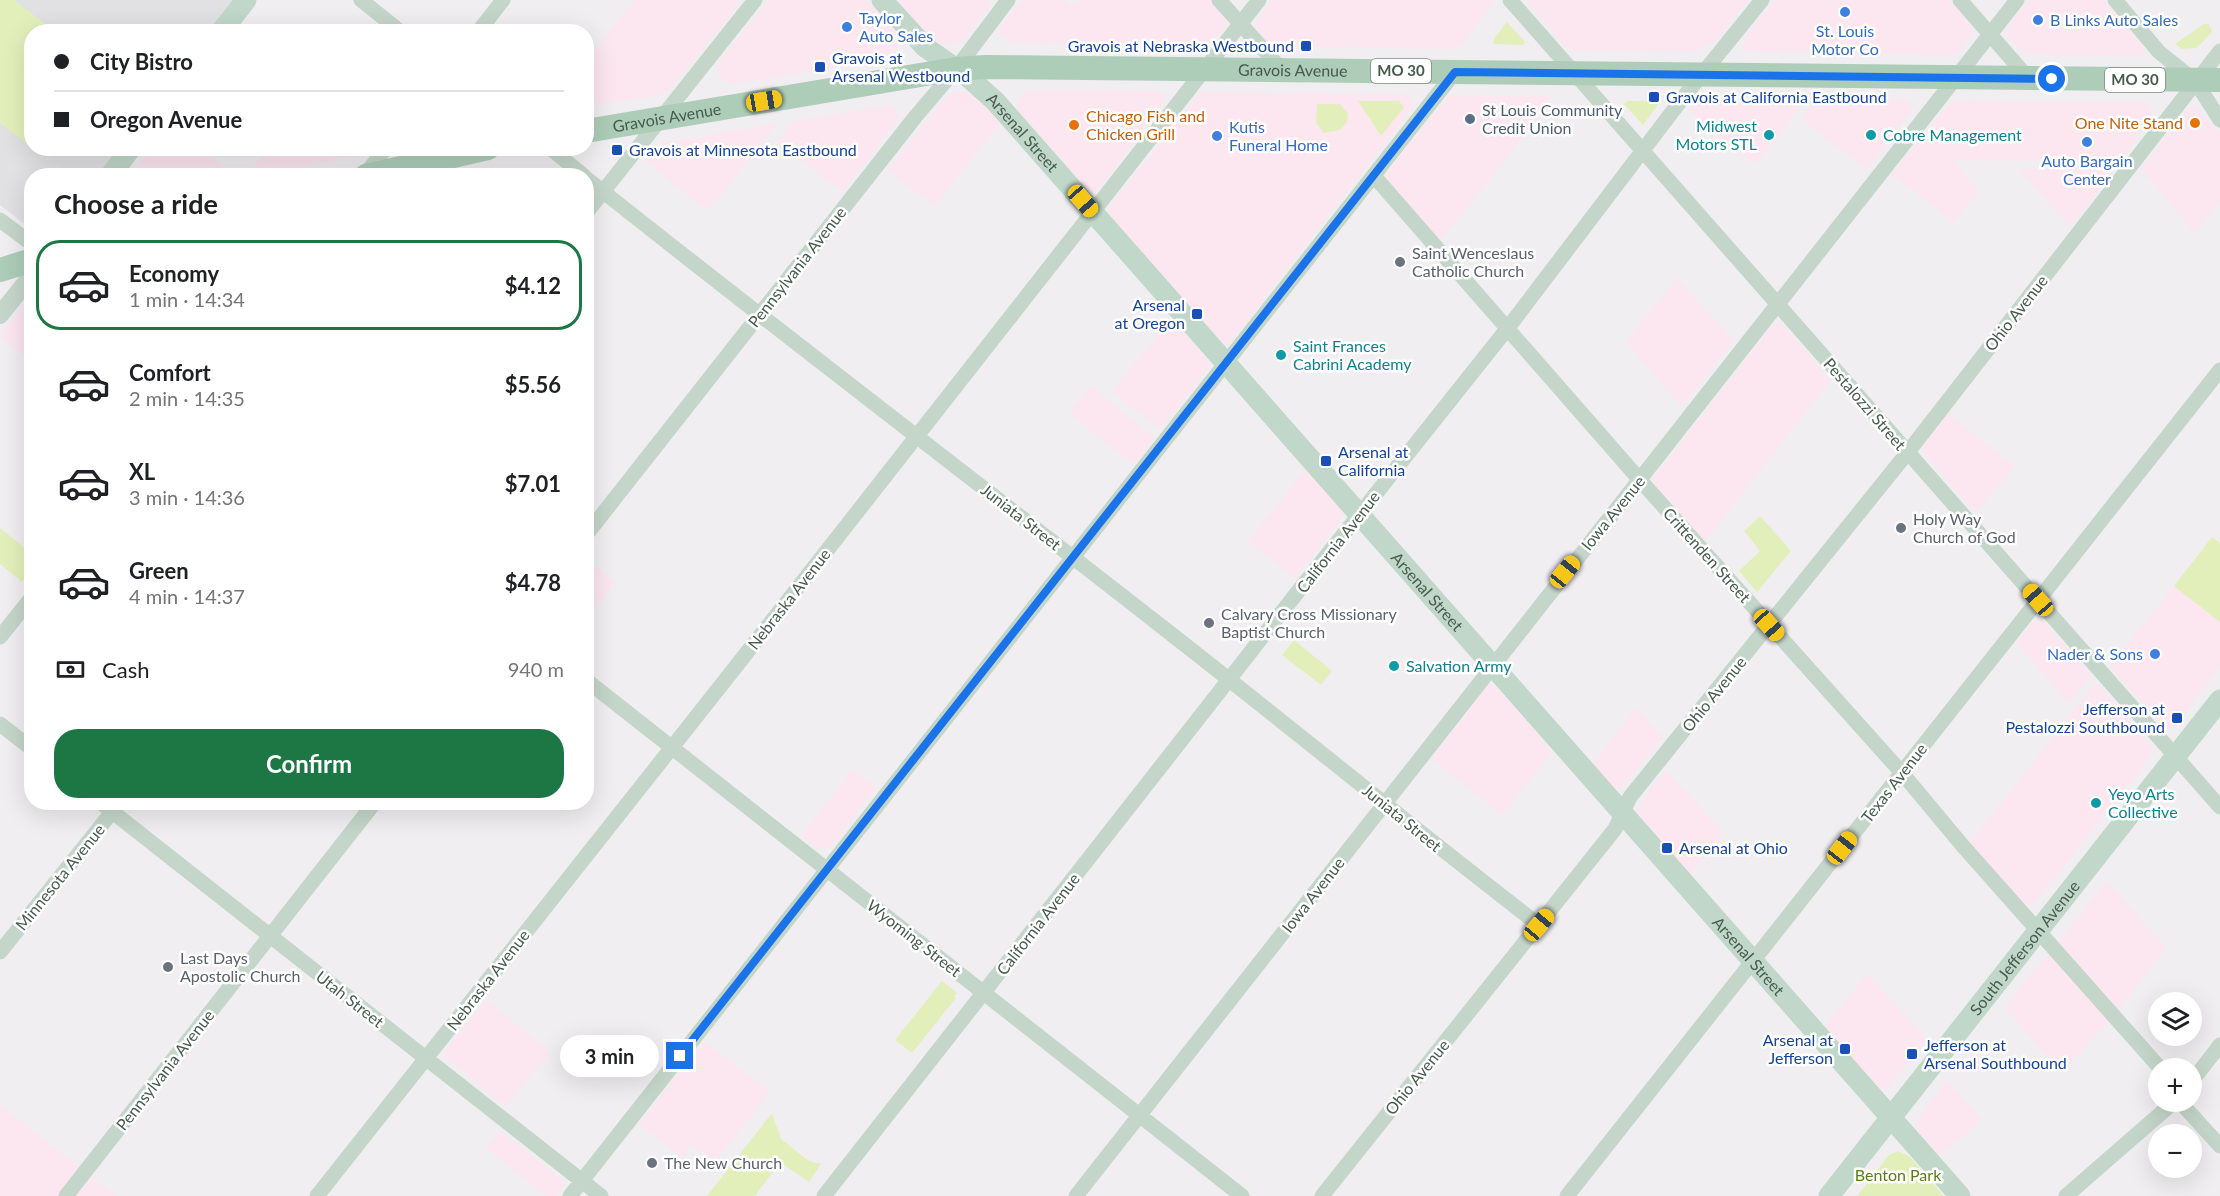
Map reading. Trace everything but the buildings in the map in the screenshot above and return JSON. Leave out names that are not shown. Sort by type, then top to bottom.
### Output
[{"type":"main road","points":[[227,24],[246,0]]},
{"type":"main road","name":"Arsenal Street","points":[[882,0],[925,47],[995,101],[1960,1196]]},
{"type":"main road","name":"Gravois Avenue","points":[[594,130],[956,69],[1023,66],[2220,80]]},
{"type":"main road","points":[[400,168],[453,156]]},
{"type":"main road","points":[[0,270],[24,262]]},
{"type":"main road","name":"South Jefferson Avenue","points":[[1829,1196],[2220,700]]},
{"type":"street","points":[[361,0],[391,24]]},
{"type":"street","points":[[484,24],[502,0]]},
{"type":"street","points":[[594,203],[755,0]]},
{"type":"street","name":"Pennsylvania Avenue","points":[[594,525],[915,116],[956,69],[1008,0]]},
{"type":"street","points":[[1219,0],[1281,70]]},
{"type":"street","name":"Nebraska Avenue","points":[[317,1196],[1258,0]]},
{"type":"street","name":"Pestalozzi Street","points":[[1511,0],[2220,807]]},
{"type":"street","name":"California Avenue","points":[[824,1196],[1507,329],[1643,150],[1762,0]]},
{"type":"street","points":[[1960,0],[2030,79]]},
{"type":"street","name":"Iowa Avenue","points":[[1076,1196],[2017,0]]},
{"type":"street","points":[[2115,0],[2159,52],[2196,81],[2220,120]]},
{"type":"street","name":"Ohio Avenue","points":[[1322,1196],[1615,829],[1630,797],[1908,452],[2220,51]]},
{"type":"street","points":[[570,1196],[1455,72]]},
{"type":"street","name":"Juniata Street","points":[[560,156],[575,168]]},
{"type":"street","name":"Crittenden Street","points":[[1374,176],[2151,1058]]},
{"type":"street","name":"Juniata Street","points":[[594,183],[759,315],[1230,680],[1539,925]]},
{"type":"street","points":[[0,220],[24,238]]},
{"type":"street","points":[[0,315],[24,285]]},
{"type":"street","name":"Texas Avenue","points":[[1567,1196],[2220,370]]},
{"type":"street","points":[[0,637],[24,607]]},
{"type":"street","name":"Wyoming Street","points":[[594,686],[1242,1196]]},
{"type":"street","points":[[0,724],[24,743]]},
{"type":"street","name":"Minnesota Avenue","points":[[0,952],[114,810]]},
{"type":"street","name":"Utah Street","points":[[120,810],[270,936],[601,1196]]},
{"type":"street","name":"Pennsylvania Avenue","points":[[66,1196],[369,810]]},
{"type":"street","points":[[2202,1068],[2220,1045]]},
{"type":"street","points":[[2066,1196],[2164,1112]]},
{"type":"street","points":[[2188,1112],[2220,1146]]},
{"type":"shaded area","points":[[0,0],[235,0],[216,24],[24,24],[24,156],[113,156],[104,168],[24,168],[24,224],[0,205]]},
{"type":"shaded area","points":[[635,0],[735,0],[740,4],[665,94],[594,106],[594,51]]},
{"type":"shaded area","points":[[769,0],[868,0],[902,40],[898,48],[875,60],[734,84],[722,80],[717,69],[718,64]]},
{"type":"shaded area","points":[[896,0],[988,0],[991,4],[964,39],[959,43],[946,43],[936,42],[930,38]]},
{"type":"shaded area","points":[[1022,0],[1065,0],[1071,6],[1081,0],[1211,0],[1228,19],[1208,45],[1013,43],[1000,34],[999,29]]},
{"type":"shaded area","points":[[1272,0],[1493,0],[1493,3],[1462,45],[1451,49],[1269,46],[1253,27]]},
{"type":"shaded area","points":[[1527,0],[1748,0],[1716,41],[1695,52],[1574,50],[1564,45]]},
{"type":"shaded area","points":[[1775,0],[1948,0],[1973,28],[1973,33],[1953,55],[1746,51],[1743,47],[1745,38]]},
{"type":"shaded area","points":[[2028,0],[2104,0],[2144,50],[2141,55],[2137,56],[2023,52],[2007,36],[2007,31]]},
{"type":"shaded area","points":[[958,91],[974,95],[1000,123],[934,206],[888,170],[944,100]]},
{"type":"shaded area","points":[[1159,91],[1166,98],[1097,191],[1093,192],[1088,190],[1017,110],[1019,98],[1025,92]]},
{"type":"shaded area","points":[[1201,92],[1402,94],[1411,98],[1413,102],[1409,112],[1226,346],[1108,213],[1110,207]]},
{"type":"shaded area","points":[[1450,95],[1548,96],[1550,103],[1441,240],[1388,182],[1387,177],[1389,170]]},
{"type":"shaded area","points":[[1704,98],[1806,99],[1756,164],[1689,111],[1698,100]]},
{"type":"shaded area","points":[[1816,99],[1903,99],[1911,105],[1911,111],[1867,170],[1802,119]]},
{"type":"shaded area","points":[[1957,101],[2141,102],[2150,106],[2152,116],[2121,161],[1953,160],[1978,191],[1954,222],[1892,174],[1947,106]]},
{"type":"shaded area","points":[[889,105],[898,111],[899,117],[843,192],[777,141],[792,122]]},
{"type":"shaded area","points":[[2192,106],[2198,109],[2220,134],[2220,202],[2195,233],[2141,169],[2187,109]]},
{"type":"shaded area","points":[[778,123],[708,211],[644,160],[655,147],[664,143]]},
{"type":"shaded area","points":[[145,156],[210,156],[226,168],[135,168]]},
{"type":"shaded area","points":[[261,156],[349,156],[298,168],[252,168]]},
{"type":"shaded area","points":[[2018,169],[2106,170],[2113,173],[2070,226]]},
{"type":"shaded area","points":[[1677,278],[1733,340],[1682,407],[1626,342]]},
{"type":"shaded area","points":[[24,305],[24,355],[0,336]]},
{"type":"shaded area","points":[[1171,319],[1206,357],[1208,368],[1160,429],[1112,392]]},
{"type":"shaded area","points":[[1779,323],[1830,381],[1705,541],[1654,484],[1653,479],[1771,327]]},
{"type":"shaded area","points":[[1091,386],[1154,438],[1133,464],[1069,413]]},
{"type":"shaded area","points":[[1948,414],[2014,466],[1976,513],[1922,450],[1923,445]]},
{"type":"shaded area","points":[[1307,468],[1343,511],[1343,517],[1295,578],[1248,541]]},
{"type":"shaded area","points":[[594,565],[615,582],[594,610]]},
{"type":"shaded area","points":[[2174,586],[2220,622],[2220,667],[2173,727],[2168,728],[2162,725],[2110,666]]},
{"type":"shaded area","points":[[2039,620],[2044,622],[2091,675],[2069,704],[2017,643],[2033,622]]},
{"type":"shaded area","points":[[2096,682],[2150,745],[2149,759],[2034,903],[2029,905],[2023,903],[1969,844]]},
{"type":"shaded area","points":[[1492,685],[1499,688],[1552,751],[1503,815],[1431,759],[1487,687]]},
{"type":"shaded area","points":[[1636,708],[1663,738],[1619,790],[1613,788],[1593,764]]},
{"type":"shaded area","points":[[853,770],[876,788],[830,847],[819,849],[801,835]]},
{"type":"shaded area","points":[[1666,770],[1723,832],[1690,874],[1636,813],[1637,808]]},
{"type":"shaded area","points":[[2107,881],[2166,948],[2117,1011],[2059,942]]},
{"type":"shaded area","points":[[2052,956],[2110,1020],[2061,1072],[2005,1008],[2045,957]]},
{"type":"shaded area","points":[[1867,973],[1927,1039],[1885,1090],[1878,1088],[1824,1028]]},
{"type":"shaded area","points":[[486,1000],[550,1052],[506,1106],[445,1056],[445,1051]]},
{"type":"shaded area","points":[[705,1042],[770,1092],[715,1162],[692,1144],[681,1157],[639,1124]]},
{"type":"shaded area","points":[[1947,1080],[1982,1120],[1939,1156],[1917,1132],[1915,1123]]},
{"type":"shaded area","points":[[0,1105],[73,1162],[117,1196],[0,1196]]},
{"type":"shaded area","points":[[500,1131],[562,1180],[563,1186],[557,1196],[546,1196],[486,1148]]},
{"type":"green space","points":[[0,0],[14,0],[45,24],[24,24],[24,142],[0,123]]},
{"type":"green space","points":[[1507,22],[1525,42],[1523,45],[1493,44],[1495,37]]},
{"type":"green space","points":[[2204,24],[2209,24],[2212,32],[2197,48],[2182,49],[2175,44]]},
{"type":"green space","points":[[1358,101],[1399,101],[1404,107],[1381,136]]},
{"type":"green space","points":[[1627,101],[1657,101],[1659,103],[1643,125],[1624,104]]},
{"type":"green space","points":[[1317,104],[1340,104],[1348,114],[1347,122],[1340,130],[1324,133],[1316,123]]},
{"type":"green space","points":[[1760,516],[1791,551],[1757,592],[1739,571],[1760,551],[1744,531]]},
{"type":"green space","points":[[0,528],[24,547],[24,579],[22,582],[0,564]]},
{"type":"green space","points":[[2212,537],[2220,543],[2220,622],[2174,586]]},
{"type":"green space","points":[[1294,640],[1332,671],[1321,685],[1282,655]]},
{"type":"green space","points":[[942,981],[957,993],[954,996],[956,998],[912,1053],[895,1040]]},
{"type":"green space","points":[[772,1113],[781,1139],[809,1161],[821,1164],[809,1182],[780,1162],[755,1196],[707,1196]]},
{"type":"green space","name":"Benton Park","points":[[1898,1151],[1909,1156],[1944,1196],[1857,1196],[1889,1155]]},
{"type":"place","name":"St. Louis Motor Co","points":[[1845,12]]},
{"type":"place","name":"B Links Auto Sales","points":[[2038,20]]},
{"type":"place","name":"Taylor Auto Sales","points":[[847,27]]},
{"type":"place","name":"Gravois at Nebraska Westbound","points":[[1306,46]]},
{"type":"place","name":"Gravois at Arsenal Westbound","points":[[820,67]]},
{"type":"place","name":"Gravois at California Eastbound","points":[[1654,97]]},
{"type":"place","name":"St Louis Community Credit Union","points":[[1470,119]]},
{"type":"place","name":"One Nite Stand","points":[[2195,123]]},
{"type":"place","name":"Chicago Fish and Chicken Grill","points":[[1074,125]]},
{"type":"place","name":"Midwest Motors STL","points":[[1769,135]]},
{"type":"place","name":"Cobre Management","points":[[1871,135]]},
{"type":"place","name":"Kutis Funeral Home","points":[[1217,136]]},
{"type":"place","name":"Auto Bargain Center","points":[[2087,142]]},
{"type":"place","name":"Gravois at Minnesota Eastbound","points":[[617,150]]},
{"type":"place","name":"Saint Wenceslaus Catholic Church","points":[[1400,262]]},
{"type":"place","name":"Arsenal at Oregon","points":[[1197,314]]},
{"type":"place","name":"Saint Frances Cabrini Academy","points":[[1281,355]]},
{"type":"place","name":"Arsenal at California","points":[[1326,461]]},
{"type":"place","name":"Holy Way Church of God","points":[[1901,528]]},
{"type":"place","name":"Calvary Cross Missionary Baptist Church","points":[[1209,623]]},
{"type":"place","name":"Nader & Sons","points":[[2155,654]]},
{"type":"place","name":"Salvation Army","points":[[1394,666]]},
{"type":"place","name":"Jefferson at Pestalozzi Southbound","points":[[2177,718]]},
{"type":"place","name":"Yeyo Arts Collective","points":[[2096,803]]},
{"type":"place","name":"Arsenal at Ohio","points":[[1667,848]]},
{"type":"place","name":"Last Days Apostolic Church","points":[[168,967]]},
{"type":"place","name":"Arsenal at Jefferson","points":[[1845,1049]]},
{"type":"place","name":"Jefferson at Arsenal Southbound","points":[[1912,1054]]},
{"type":"place","name":"The New Church","points":[[652,1163]]},
{"type":"route","points":[[680,1056],[1455,72],[2052,79]]}]
